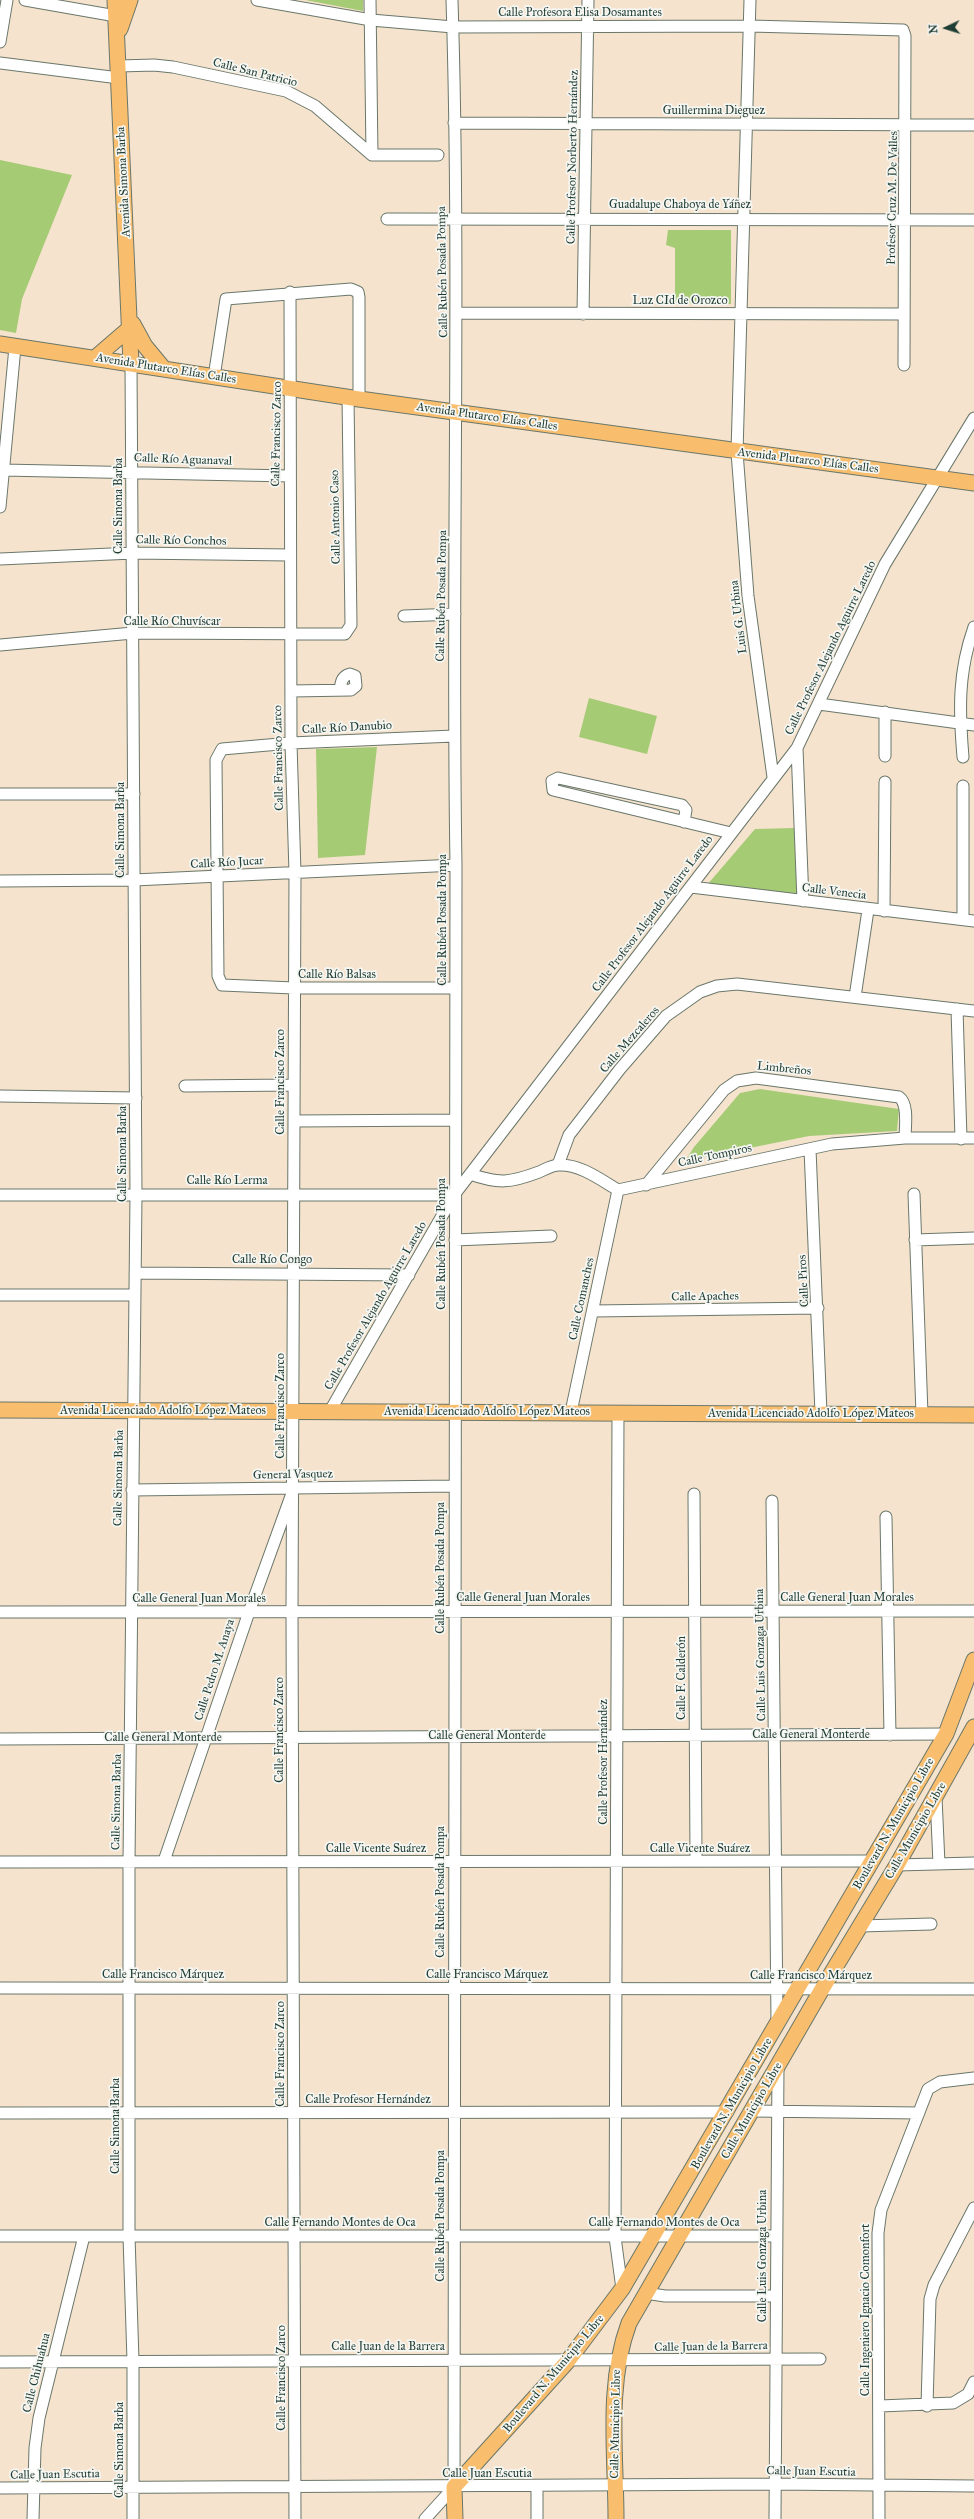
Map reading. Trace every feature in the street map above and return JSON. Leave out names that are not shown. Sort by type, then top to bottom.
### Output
[{"type":"main road","name":"Avenida Simona Barba","points":[[115,0],[131,323],[131,364]]},
{"type":"main road","points":[[117,36],[130,0]]},
{"type":"main road","points":[[95,358],[131,323],[145,346],[164,369]]},
{"type":"main road","name":"Avenida Plutarco Elías Calles","points":[[7,346],[457,413],[737,452],[974,482]]},
{"type":"main road","name":"Avenida Licenciado Adolfo López Mateos","points":[[0,1410],[821,1413],[974,1415]]},
{"type":"main road","name":"Boulevard N. Municipio Libre","points":[[454,2487],[567,2362],[622,2289],[728,2112],[946,1734],[974,1660]]},
{"type":"main road","name":"Calle General Monterde","points":[[946,1734],[974,1729]]},
{"type":"main road","name":"Calle Municipio Libre","points":[[616,2519],[614,2391],[618,2361],[629,2323],[822,1989],[897,1865],[974,1729]]},
{"type":"main road","points":[[454,2487],[455,2519]]},
{"type":"street","points":[[0,42],[7,0]]},
{"type":"street","points":[[25,0],[71,3],[116,16]]},
{"type":"street","name":"Calle Profesora Elisa Dosamantes","points":[[257,0],[371,20],[453,27],[750,26],[896,28],[905,32]]},
{"type":"street","points":[[370,0],[372,155],[438,155]]},
{"type":"street","name":"Calle Rubén Posada Pompa","points":[[452,0],[457,413],[454,736],[456,865],[454,1195],[455,1611],[453,1862],[454,2487]]},
{"type":"street","name":"Calle Profesor Norberto Hernández","points":[[583,314],[586,218],[588,0]]},
{"type":"street","name":"Luis G. Urbina","points":[[750,0],[737,452],[748,596],[773,777]]},
{"type":"street","name":"Profesor Cruz M. De Valles","points":[[904,365],[906,218],[905,32]]},
{"type":"street","name":"Calle San Patricio","points":[[0,63],[119,72],[154,65],[173,67],[286,91],[315,106],[372,155]]},
{"type":"street","name":"Guillermina Dieguez","points":[[454,123],[746,123],[974,126]]},
{"type":"street","name":"Guadalupe Chaboya de Yáñez","points":[[386,218],[906,218],[974,220]]},
{"type":"street","name":"Calle Antonio Caso","points":[[290,292],[351,289],[358,292],[353,398],[351,625],[345,634]]},
{"type":"street","points":[[214,377],[226,299],[290,292]]},
{"type":"street","name":"Calle Francisco Zarco","points":[[290,292],[291,743],[295,873],[294,1488],[292,1612],[295,2519]]},
{"type":"street","name":"Luz CId de Orozco","points":[[456,314],[904,314]]},
{"type":"street","points":[[0,507],[3,470],[7,346]]},
{"type":"street","name":"Calle Simona Barba","points":[[131,364],[136,1098],[136,1273],[130,1612],[129,1862],[129,2236],[133,2361],[133,2519]]},
{"type":"street","name":"Calle Profesor Alejando Aguirre Laredo","points":[[330,1411],[454,1195],[691,888],[773,777],[797,748],[885,564],[974,418]]},
{"type":"street","name":"Calle Río Aguanaval","points":[[3,470],[290,476]]},
{"type":"street","name":"Calle Río Conchos","points":[[0,559],[132,553],[290,555]]},
{"type":"street","points":[[404,616],[455,614]]},
{"type":"street","points":[[964,757],[960,724],[963,660],[974,627]]},
{"type":"street","name":"Calle Río Chuvíscar","points":[[0,645],[133,633],[291,635],[345,634]]},
{"type":"street","points":[[291,691],[340,690]]},
{"type":"street","points":[[819,704],[974,725]]},
{"type":"street","points":[[884,712],[885,756]]},
{"type":"street","name":"Calle Río Danubio","points":[[217,876],[216,760],[219,752],[226,747],[454,736]]},
{"type":"street","points":[[797,748],[802,901]]},
{"type":"street","points":[[684,822],[686,810],[682,805],[558,778],[552,781],[553,790],[684,822],[731,833]]},
{"type":"street","points":[[884,911],[885,782]]},
{"type":"street","points":[[963,786],[968,920]]},
{"type":"street","points":[[615,805],[618,791]]},
{"type":"street","points":[[0,794],[134,794]]},
{"type":"street","name":"Calle Río Jucar","points":[[0,881],[134,880],[456,865]]},
{"type":"street","name":"Calle Río Balsas","points":[[217,876],[220,983],[225,986],[294,988],[456,988]]},
{"type":"street","name":"Calle Venecia","points":[[691,888],[868,910],[968,920]]},
{"type":"street","points":[[855,998],[868,910]]},
{"type":"street","name":"Calle Mezcaleros","points":[[558,1165],[569,1135],[620,1069],[666,1016],[700,992],[718,986],[737,984],[974,1011]]},
{"type":"street","points":[[957,1009],[961,1139]]},
{"type":"street","name":"Limbreños","points":[[646,1185],[724,1090],[737,1081],[756,1078],[899,1097],[904,1102],[905,1108],[904,1138]]},
{"type":"street","points":[[185,1086],[294,1085]]},
{"type":"street","points":[[0,1096],[136,1098]]},
{"type":"street","points":[[294,1121],[455,1120]]},
{"type":"street","name":"Calle Tompiros","points":[[618,1190],[810,1148],[904,1138],[974,1138]]},
{"type":"street","name":"Calle Piros","points":[[810,1148],[818,1308],[821,1413]]},
{"type":"street","points":[[470,1174],[492,1182],[506,1182],[558,1165],[577,1169],[595,1176],[618,1190]]},
{"type":"street","name":"Calle Comanches","points":[[571,1412],[618,1190]]},
{"type":"street","points":[[914,1194],[922,1414]]},
{"type":"street","name":"Calle Río Lerma","points":[[0,1195],[454,1195]]},
{"type":"street","points":[[455,1240],[551,1236]]},
{"type":"street","points":[[915,1240],[974,1238]]},
{"type":"street","name":"Calle Río Congo","points":[[136,1273],[409,1275]]},
{"type":"street","points":[[0,1295],[135,1295]]},
{"type":"street","name":"Calle Apaches","points":[[593,1311],[818,1308]]},
{"type":"street","name":"Calle Profesor Hernández","points":[[618,1413],[615,2236],[622,2289]]},
{"type":"street","name":"General Vasquez","points":[[132,1490],[454,1486]]},
{"type":"street","name":"Calle Pedro M. Anaya","points":[[164,1861],[249,1612],[294,1488]]},
{"type":"street","name":"Calle F. Calderón","points":[[694,1494],[696,1861]]},
{"type":"street","name":"Calle Luis Gonzaga Urbina","points":[[772,1500],[777,2025]]},
{"type":"street","points":[[886,1517],[890,1735]]},
{"type":"street","name":"Calle General Juan Morales","points":[[0,1612],[974,1611]]},
{"type":"street","name":"Calle General Monterde","points":[[0,1739],[946,1734]]},
{"type":"street","points":[[936,1797],[939,1864]]},
{"type":"street","name":"Calle Vicente Suárez","points":[[0,1862],[872,1861]]},
{"type":"street","points":[[897,1865],[974,1863]]},
{"type":"street","points":[[860,1926],[931,1924]]},
{"type":"street","name":"Calle Francisco Márquez","points":[[0,1988],[974,1989]]},
{"type":"street","name":"Calle Luis Gonzaga Urbina","points":[[775,2519],[775,2236],[778,2066]]},
{"type":"street","name":"Calle Ingeniero Ignacio Comonfort","points":[[879,2519],[879,2221],[881,2210],[930,2086],[940,2082],[974,2078]]},
{"type":"street","points":[[752,2111],[919,2113]]},
{"type":"street","name":"Calle Profesor Hernández","points":[[0,2113],[728,2112]]},
{"type":"street","points":[[927,2406],[930,2299],[934,2285],[974,2208]]},
{"type":"street","name":"Calle Fernando Montes de Oca","points":[[0,2236],[454,2235],[615,2236],[653,2238],[775,2236]]},
{"type":"street","name":"Calle Chihuahua","points":[[33,2519],[33,2487],[37,2432],[84,2236]]},
{"type":"street","points":[[645,2293],[665,2296],[775,2296]]},
{"type":"street","name":"Calle Juan de la Barrera","points":[[0,2362],[453,2360],[567,2362],[820,2359]]},
{"type":"street","points":[[880,2406],[927,2406],[953,2403],[968,2394],[974,2382]]},
{"type":"street","name":"Calle Juan Escutia","points":[[0,2488],[537,2487],[775,2484],[974,2486]]},
{"type":"street","points":[[425,2519],[454,2487]]},
{"type":"street","points":[[537,2487],[537,2519]]},
{"type":"green space","points":[[305,0],[363,0],[363,11]]},
{"type":"green space","points":[[0,160],[72,175],[22,299],[16,333],[0,330]]},
{"type":"green space","points":[[668,230],[731,230],[731,304],[675,303],[675,248],[666,245]]},
{"type":"green space","points":[[589,698],[657,716],[647,754],[579,737]]},
{"type":"green space","points":[[377,747],[365,855],[318,858],[316,749]]},
{"type":"green space","points":[[794,828],[797,896],[707,885],[755,829]]},
{"type":"green space","points":[[760,1089],[899,1109],[897,1131],[809,1136],[685,1161],[694,1147],[740,1093]]}]
